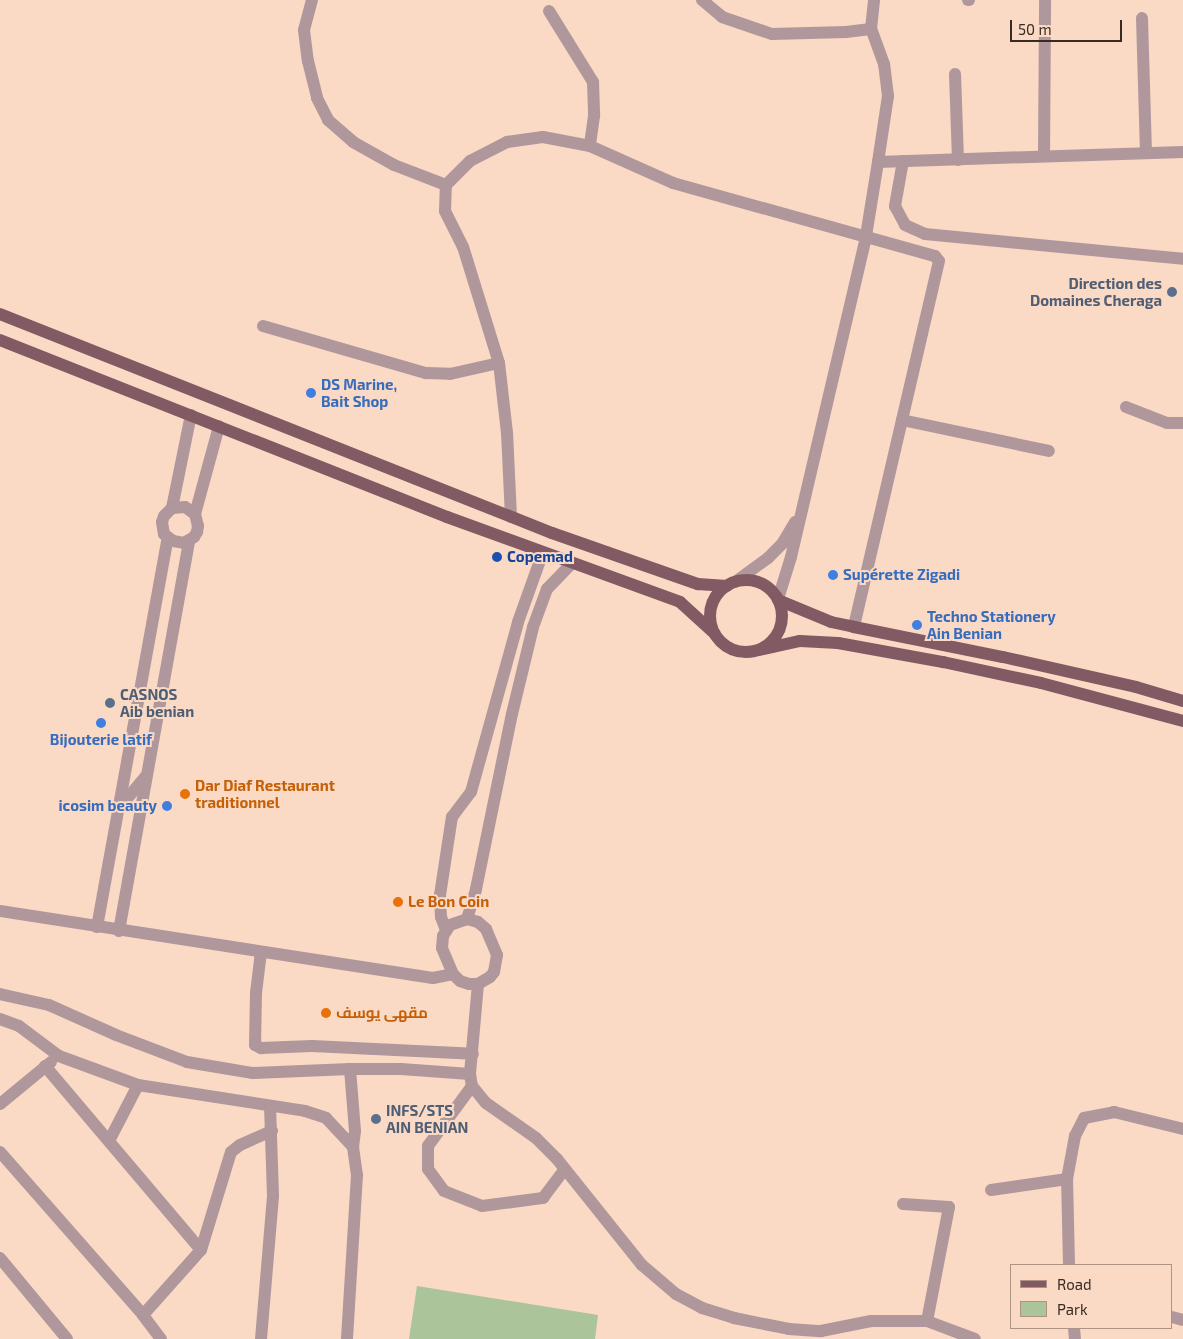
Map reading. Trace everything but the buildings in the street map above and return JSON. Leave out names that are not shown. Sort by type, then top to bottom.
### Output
[{"type":"main road","points":[[0,314],[511,517],[698,584],[756,582],[769,588],[778,600],[781,609],[780,629],[768,645],[760,650]]},
{"type":"main road","points":[[0,340],[429,510],[680,602],[724,644],[735,650],[747,652],[800,641],[838,642],[1041,683],[1183,721]]},
{"type":"main road","points":[[715,634],[711,613],[713,603],[731,584]]},
{"type":"main road","points":[[778,600],[831,622],[1003,656],[1127,684],[1183,700]]},
{"type":"street","points":[[312,0],[304,30],[308,61],[317,98],[328,120],[353,142],[394,165],[446,185]]},
{"type":"street","points":[[702,0],[722,17],[772,34],[846,32],[871,29]]},
{"type":"street","points":[[778,600],[791,557],[866,236],[878,162],[888,96],[884,64],[871,29],[874,0]]},
{"type":"street","points":[[1044,156],[1045,0]]},
{"type":"street","points":[[549,11],[594,82],[594,116],[590,146]]},
{"type":"street","points":[[1142,18],[1146,153]]},
{"type":"street","points":[[955,74],[958,160]]},
{"type":"street","points":[[511,517],[507,432],[499,363],[463,247],[446,211],[446,185],[470,161],[506,142],[543,137],[590,146],[673,183],[935,256],[939,261],[854,627]]},
{"type":"street","points":[[878,162],[1183,152]]},
{"type":"street","points":[[903,161],[895,206],[905,225],[925,234],[1183,259]]},
{"type":"street","points":[[264,326],[426,373],[450,374],[499,363]]},
{"type":"street","points":[[1126,407],[1166,423],[1183,423]]},
{"type":"street","points":[[172,508],[191,415]]},
{"type":"street","points":[[902,420],[1049,451]]},
{"type":"street","points":[[195,514],[185,507],[172,508],[167,512],[162,522],[162,529],[168,538],[178,543],[189,541],[194,537],[198,526],[195,514],[219,426]]},
{"type":"street","points":[[731,584],[758,567],[782,544],[802,508]]},
{"type":"street","points":[[97,927],[168,538]]},
{"type":"street","points":[[119,931],[189,541]]},
{"type":"street","points":[[446,930],[441,917],[440,895],[452,817],[471,792],[518,622],[544,552]]},
{"type":"street","points":[[467,919],[476,889],[512,714],[533,628],[547,589],[572,563]]},
{"type":"street","points":[[119,809],[146,776]]},
{"type":"street","points":[[0,911],[119,931],[433,978],[452,974]]},
{"type":"street","points":[[467,919],[478,922],[486,929],[496,955],[494,972],[490,977],[478,984],[460,981],[452,974],[442,948],[443,936],[446,930],[455,922],[467,919]]},
{"type":"street","points":[[261,952],[256,993],[255,1045],[261,1048],[312,1046],[473,1054]]},
{"type":"street","points":[[478,984],[471,1080],[428,1146],[428,1169],[444,1191],[482,1206],[543,1198],[565,1169]]},
{"type":"street","points":[[0,989],[5,995],[49,1005],[116,1035],[187,1062],[253,1073],[401,1069],[471,1080],[486,1104],[536,1138],[565,1169],[642,1265],[676,1294],[702,1308],[763,1325],[820,1331],[871,1321],[927,1321],[975,1339]]},
{"type":"street","points":[[0,1019],[18,1026],[59,1056],[138,1085],[305,1111],[326,1118],[353,1147]]},
{"type":"street","points":[[0,1104],[59,1056]]},
{"type":"street","points":[[45,1066],[201,1250]]},
{"type":"street","points":[[347,1339],[357,1175],[353,1147],[356,1131],[350,1069]]},
{"type":"street","points":[[109,1141],[138,1085]]},
{"type":"street","points":[[261,1339],[273,1196],[270,1106]]},
{"type":"street","points":[[1069,1264],[1067,1179],[1075,1136],[1084,1118],[1114,1112],[1183,1129]]},
{"type":"street","points":[[143,1315],[201,1250],[231,1152],[240,1145],[272,1131]]},
{"type":"street","points":[[0,1152],[143,1315],[161,1339]]},
{"type":"street","points":[[991,1190],[1067,1179]]},
{"type":"street","points":[[903,1204],[948,1206],[927,1321]]},
{"type":"street","points":[[0,1258],[67,1339]]},
{"type":"green space","points":[[417,1286],[598,1315],[595,1339],[409,1339]]},
{"type":"place","name":"Direction des Domaines Cheraga","points":[[1172,292]]},
{"type":"place","name":"DS Marine, Bait Shop","points":[[311,393]]},
{"type":"place","name":"Copemad","points":[[497,557]]},
{"type":"place","name":"Supérette Zigadi","points":[[833,575]]},
{"type":"place","name":"Techno Stationery Ain Benian","points":[[917,625]]},
{"type":"place","name":"CASNOS Aib benian","points":[[110,703]]},
{"type":"place","name":"Bijouterie latif","points":[[101,723]]},
{"type":"place","name":"Dar Diaf Restaurant traditionnel","points":[[185,794]]},
{"type":"place","name":"icosim beauty","points":[[167,806]]},
{"type":"place","name":"Le Bon Coin","points":[[398,902]]},
{"type":"place","name":"مقهى يوسف","points":[[326,1013]]},
{"type":"place","name":"INFS/STS AIN BENIAN","points":[[376,1119]]}]
